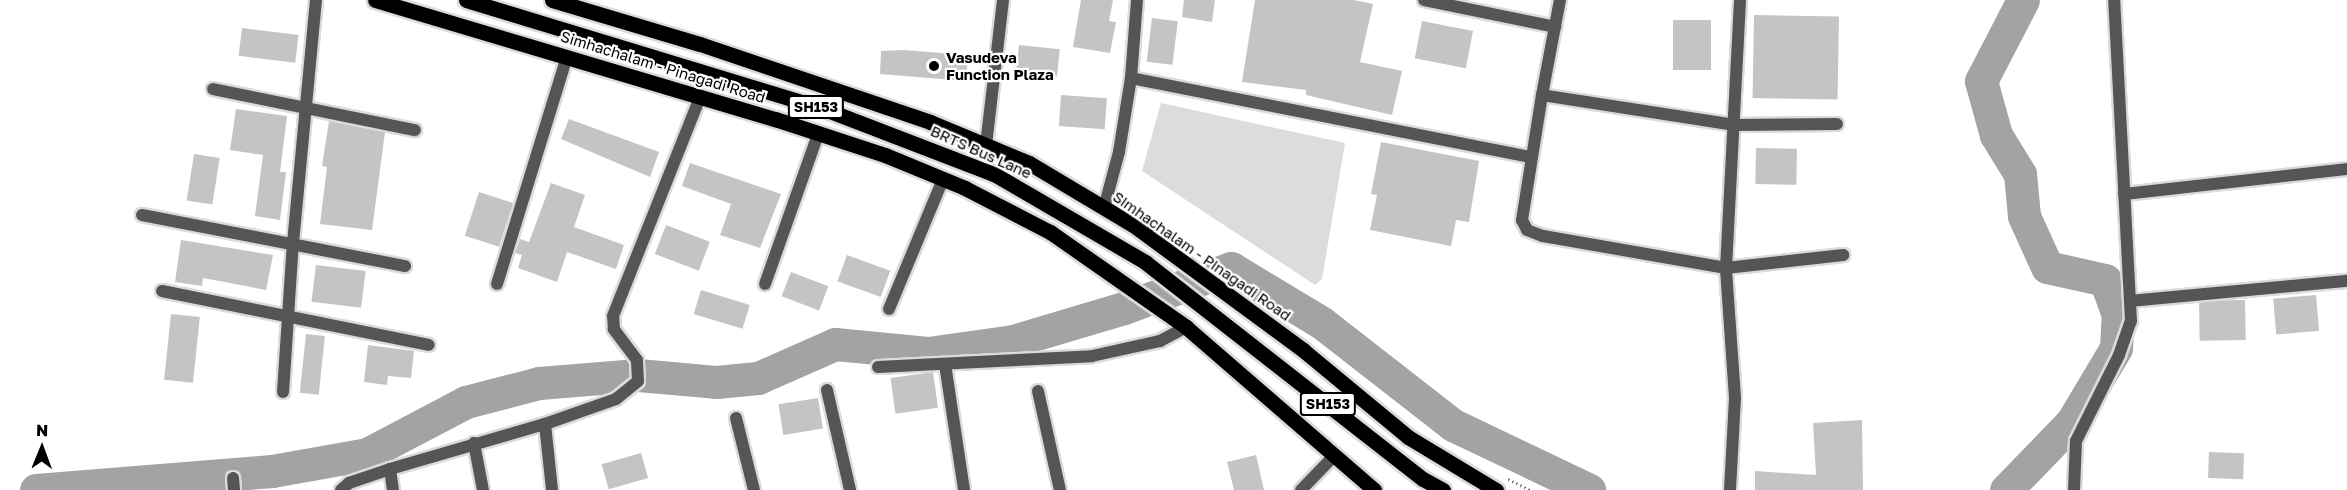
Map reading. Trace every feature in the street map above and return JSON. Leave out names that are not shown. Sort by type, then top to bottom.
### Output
[{"type":"main road","name":"Simhachalam - Pinagadi Road","points":[[375,0],[818,134],[943,179],[1050,232],[1095,261],[1186,327],[1374,490]]},
{"type":"main road","name":"BRTS Bus Lane","points":[[466,0],[893,133],[994,174],[1145,262],[1215,314],[1360,431],[1443,490]]},
{"type":"main road","name":"Simhachalam - Pinagadi Road","points":[[552,0],[700,44],[986,145],[1029,164],[1104,208],[1190,266],[1266,323],[1408,437],[1496,490]]},
{"type":"street","points":[[283,392],[293,243],[308,107],[316,0]]},
{"type":"street","points":[[986,145],[1003,0]]},
{"type":"street","points":[[1104,208],[1119,152],[1131,78],[1137,0]]},
{"type":"street","points":[[1424,0],[1555,27]]},
{"type":"street","points":[[1560,0],[1522,211],[1527,230],[1726,268],[1843,255]]},
{"type":"street","points":[[1730,490],[1735,398],[1726,268],[1740,0]]},
{"type":"street","points":[[2074,490],[2076,441],[2128,335],[2130,301],[2114,0]]},
{"type":"street","points":[[497,284],[567,57]]},
{"type":"street","points":[[1131,78],[1531,157]]},
{"type":"street","points":[[213,88],[415,130]]},
{"type":"street","points":[[1542,95],[1735,125],[1837,124]]},
{"type":"street","points":[[342,490],[349,483],[474,443],[545,424],[616,399],[638,381],[637,360],[614,329],[614,316],[700,97]]},
{"type":"street","points":[[765,285],[818,134]]},
{"type":"street","points":[[2124,194],[2347,169]]},
{"type":"street","points":[[889,309],[943,179]]},
{"type":"street","points":[[142,215],[293,243],[405,267]]},
{"type":"street","points":[[2130,301],[2347,281]]},
{"type":"street","points":[[162,291],[429,345]]},
{"type":"street","points":[[878,367],[1092,356],[1160,341],[1186,327]]},
{"type":"street","points":[[945,364],[964,490]]},
{"type":"street","points":[[827,390],[850,490]]},
{"type":"street","points":[[1038,391],[1060,490]]},
{"type":"street","points":[[736,418],[754,490]]},
{"type":"street","points":[[545,424],[552,490]]},
{"type":"street","points":[[474,443],[483,490]]},
{"type":"street","points":[[1301,490],[1334,456]]},
{"type":"street","points":[[390,470],[393,490]]},
{"type":"shaded area","points":[[1161,103],[1345,143],[1322,279],[1315,285],[1142,171]]},
{"type":"building","points":[[1081,0],[1113,0],[1109,21],[1116,22],[1110,53],[1073,47]]},
{"type":"building","points":[[1184,0],[1215,0],[1212,22],[1182,17]]},
{"type":"building","points":[[1255,0],[1354,0],[1373,4],[1360,62],[1402,71],[1392,115],[1306,95],[1306,90],[1242,82]]},
{"type":"building","points":[[1754,15],[1839,16],[1838,99],[1753,98]]},
{"type":"building","points":[[1152,18],[1178,21],[1172,65],[1147,62]]},
{"type":"building","points":[[1673,20],[1711,20],[1711,70],[1673,70]]},
{"type":"building","points":[[1422,21],[1473,31],[1466,68],[1415,58]]},
{"type":"building","points":[[242,28],[299,35],[295,63],[239,56]]},
{"type":"building","points":[[1019,45],[1060,49],[1057,76],[1016,72]]},
{"type":"building","name":"Vasudeva Function Plaza","points":[[903,50],[968,55],[966,81],[880,74],[881,51]]},
{"type":"building","points":[[1061,95],[1107,98],[1105,129],[1059,126]]},
{"type":"building","points":[[236,109],[287,116],[280,172],[286,172],[280,220],[255,216],[263,155],[230,150]]},
{"type":"building","points":[[569,119],[659,152],[650,177],[561,139]]},
{"type":"building","points":[[329,121],[385,132],[372,230],[320,224],[327,167],[322,166]]},
{"type":"building","points":[[1381,142],[1479,161],[1469,222],[1456,220],[1451,246],[1370,230],[1377,195],[1371,194]]},
{"type":"building","points":[[1756,148],[1797,149],[1796,185],[1755,184]]},
{"type":"building","points":[[194,154],[220,158],[212,204],[187,200]]},
{"type":"building","points":[[690,163],[781,194],[760,248],[720,235],[731,204],[682,186]]},
{"type":"building","points":[[551,183],[585,195],[574,227],[624,245],[616,269],[567,252],[557,282],[518,268],[522,255],[515,253],[520,239],[529,242]]},
{"type":"building","points":[[479,192],[513,203],[499,247],[465,236]]},
{"type":"building","points":[[666,225],[710,242],[699,271],[655,254]]},
{"type":"building","points":[[181,240],[273,255],[266,290],[203,278],[202,286],[175,282]]},
{"type":"building","points":[[847,255],[890,271],[881,297],[837,281]]},
{"type":"building","points":[[316,265],[366,271],[361,308],[311,302]]},
{"type":"building","points":[[791,272],[828,286],[819,311],[782,296]]},
{"type":"building","points":[[701,290],[750,305],[742,329],[694,314]]},
{"type":"building","points":[[2316,295],[2319,331],[2276,335],[2273,299]]},
{"type":"building","points":[[2245,300],[2246,340],[2200,341],[2199,301]]},
{"type":"building","points":[[171,314],[200,317],[193,383],[164,380]]},
{"type":"building","points":[[306,334],[325,336],[319,395],[300,393]]},
{"type":"building","points":[[368,345],[414,351],[411,378],[388,376],[387,385],[364,382]]},
{"type":"building","points":[[933,372],[938,408],[895,414],[890,378]]},
{"type":"building","points":[[818,398],[823,429],[783,435],[778,404]]},
{"type":"building","points":[[1862,420],[1863,490],[1755,490],[1755,471],[1816,475],[1813,423]]},
{"type":"building","points":[[2209,452],[2244,453],[2243,479],[2208,478]]},
{"type":"building","points":[[641,453],[648,478],[609,489],[602,464]]},
{"type":"building","points":[[1256,455],[1264,490],[1234,490],[1227,462]]},
{"type":"waterway","points":[[2006,490],[2072,422],[2116,348],[2118,315],[2105,280],[2047,267],[2024,216],[2020,174],[1996,135],[1981,81],[2023,0]]},
{"type":"waterway","points":[[36,490],[272,471],[367,454],[466,402],[539,383],[638,375],[716,382],[758,378],[835,344],[928,353],[1013,341],[1124,308],[1231,268],[1322,323],[1453,425],[1589,490]]},
{"type":"place","name":"Vasudeva Function Plaza","points":[[934,66]]}]
